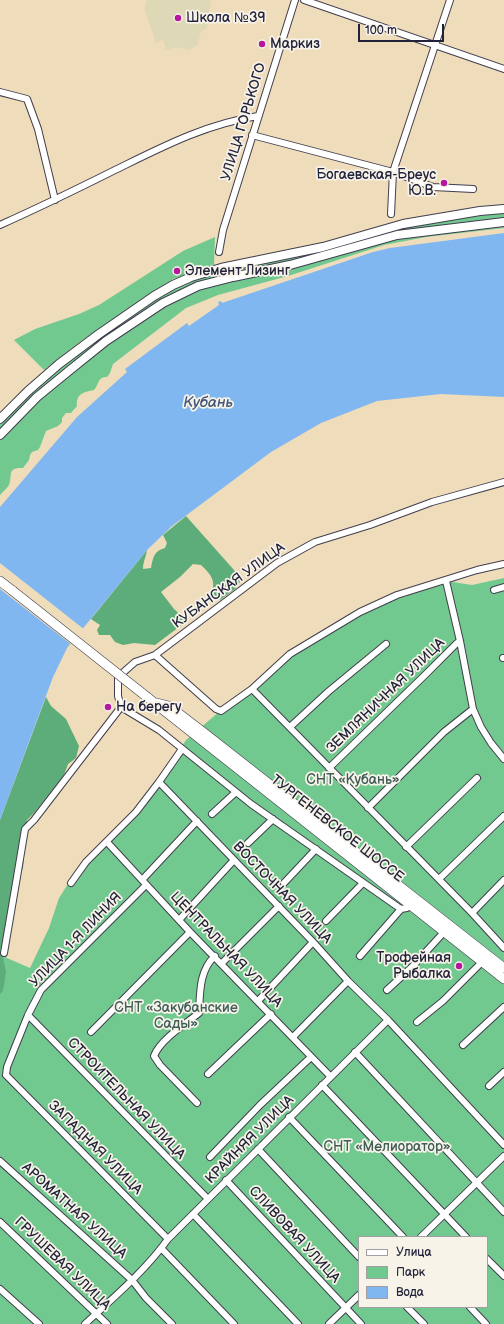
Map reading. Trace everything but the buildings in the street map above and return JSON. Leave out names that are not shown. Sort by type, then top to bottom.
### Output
[{"type":"highway","name":"ТУРГЕНЕВСКОЕ ШОССЕ","points":[[0,581],[410,904],[421,908],[445,931],[504,979]]},
{"type":"highway","name":"ТУРГЕНЕВСКОЕ ШОССЕ","points":[[150,699],[169,706],[421,908],[503,965]]},
{"type":"main road","points":[[0,419],[28,391],[59,364],[93,338],[154,296],[191,277],[221,268],[324,247],[403,224],[480,211],[504,210]]},
{"type":"main road","points":[[0,435],[37,398],[106,341],[163,303],[198,286],[290,265],[397,235],[504,222]]},
{"type":"street","name":"УЛИЦА ГОРЬКОГО","points":[[220,252],[223,230],[295,0]]},
{"type":"street","points":[[304,0],[504,69]]},
{"type":"street","points":[[391,214],[393,172],[450,0]]},
{"type":"street","points":[[0,92],[27,99],[38,129],[55,200]]},
{"type":"street","points":[[0,225],[55,200],[169,144],[206,129],[235,120],[258,116]]},
{"type":"street","points":[[252,136],[393,172],[433,187],[473,189]]},
{"type":"street","name":"КУБАНСКАЯ УЛИЦА","points":[[121,707],[118,696],[118,677],[135,662],[155,655],[277,563],[315,542],[370,525],[432,502],[504,482]]},
{"type":"street","points":[[155,655],[216,708],[221,710],[252,689],[290,654],[360,612],[397,596],[477,570],[504,564]]},
{"type":"street","points":[[445,581],[460,641],[473,709],[481,727],[491,743],[504,759]]},
{"type":"street","points":[[494,590],[504,587]]},
{"type":"street","name":"ЗЕМЛЯНИЧНАЯ УЛИЦА","points":[[329,768],[460,641]]},
{"type":"street","points":[[290,727],[329,691],[386,644]]},
{"type":"street","points":[[252,689],[503,946]]},
{"type":"street","points":[[4,953],[25,829],[34,820],[121,707],[159,730],[236,792],[401,909]]},
{"type":"street","points":[[368,808],[444,732],[473,709]]},
{"type":"street","points":[[71,883],[86,862],[108,844],[136,812],[182,750]]},
{"type":"street","points":[[406,847],[477,778]]},
{"type":"street","name":"ВОСТОЧНАЯ УЛИЦА","points":[[159,782],[279,906],[348,981],[388,1020],[504,1145]]},
{"type":"street","points":[[212,814],[236,792]]},
{"type":"street","points":[[439,879],[504,816]]},
{"type":"street","points":[[248,843],[273,819]]},
{"type":"street","name":"УЛИЦА 1-Я ЛИНИЯ","points":[[3,1074],[28,1015],[41,990],[144,882],[197,821]]},
{"type":"street","name":"ЦЕНТРАЛЬНАЯ УЛИЦА","points":[[108,844],[190,932],[222,963],[330,1076]]},
{"type":"street","points":[[284,883],[316,850]]},
{"type":"street","points":[[179,920],[234,860]]},
{"type":"street","points":[[472,913],[504,880]]},
{"type":"street","points":[[326,921],[363,883]]},
{"type":"street","points":[[360,956],[401,909],[407,908],[410,904]]},
{"type":"street","points":[[222,963],[279,906]]},
{"type":"street","points":[[387,990],[412,967],[445,931]]},
{"type":"street","points":[[90,1032],[190,932]]},
{"type":"street","points":[[258,1001],[313,942]]},
{"type":"street","points":[[197,1103],[160,1065],[154,1056],[161,1045],[199,1012],[203,976],[210,961],[215,956]]},
{"type":"street","points":[[417,1022],[443,1001],[482,962]]},
{"type":"street","points":[[293,1037],[348,981]]},
{"type":"street","points":[[463,1045],[504,1007]]},
{"type":"street","points":[[208,1074],[271,1014]]},
{"type":"street","name":"СТРОИТЕЛЬНАЯ УЛИЦА","points":[[28,1015],[208,1199]]},
{"type":"street","name":"КРАЙНЯЯ УЛИЦА","points":[[85,1324],[132,1280],[168,1239],[226,1180],[388,1020]]},
{"type":"street","points":[[355,1052],[504,1212]]},
{"type":"street","points":[[210,1157],[260,1105],[311,1057]]},
{"type":"street","points":[[489,1086],[504,1072]]},
{"type":"street","name":"ЗАПАДНАЯ УЛИЦА","points":[[3,1074],[168,1239]]},
{"type":"street","points":[[322,1085],[465,1236]]},
{"type":"street","points":[[289,1117],[402,1236]]},
{"type":"street","points":[[258,1149],[358,1256]]},
{"type":"street","points":[[422,1236],[504,1156]]},
{"type":"street","name":"АРОМАТНАЯ УЛИЦА","points":[[0,1161],[132,1280],[146,1298],[172,1324]]},
{"type":"street","name":"СЛИВОВАЯ УЛИЦА","points":[[226,1180],[361,1324]]},
{"type":"street","points":[[193,1214],[298,1324]]},
{"type":"street","name":"ГРУШЕВАЯ УЛИЦА","points":[[0,1222],[107,1324]]},
{"type":"street","points":[[161,1248],[234,1324]]},
{"type":"street","points":[[488,1260],[504,1276]]},
{"type":"street","points":[[0,1289],[39,1324]]},
{"type":"street","points":[[329,1324],[358,1296]]},
{"type":"street","points":[[408,1308],[424,1324]]},
{"type":"street","points":[[471,1308],[486,1324]]},
{"type":"shaded area","name":"Школа №39","points":[[147,0],[211,0],[207,28],[201,32],[197,46],[188,50],[176,47],[166,50],[163,40],[156,43],[144,8]]},
{"type":"green space","points":[[504,212],[504,219],[332,251],[191,285],[162,300],[0,430],[0,423],[37,388],[69,361],[135,312],[185,282],[219,272],[312,254],[396,229],[459,217]]},
{"type":"green space","points":[[504,224],[504,228],[426,237],[384,245],[288,276],[218,295],[186,308],[113,364],[110,373],[107,377],[101,378],[94,390],[79,396],[77,406],[71,413],[66,413],[62,418],[62,422],[58,426],[46,431],[40,447],[38,450],[32,452],[29,460],[23,468],[14,469],[12,471],[9,485],[0,495],[0,439],[50,391],[109,344],[170,303],[199,289],[395,239]]},
{"type":"green space","points":[[215,237],[214,266],[173,279],[81,341],[44,370],[14,340],[35,329],[79,314],[99,305],[183,251]]},
{"type":"green space","points":[[186,516],[242,579],[235,589],[220,600],[215,598],[212,591],[213,582],[210,575],[201,565],[193,564],[180,577],[161,592],[174,609],[187,621],[155,645],[134,643],[123,645],[115,642],[110,635],[99,635],[97,630],[100,625],[91,619],[147,550],[143,569],[151,568],[152,561],[156,553],[165,548],[167,543],[163,535]]},
{"type":"green space","points":[[504,578],[504,1324],[0,1324],[0,955],[30,968],[49,928],[59,898],[85,862],[135,811],[159,782],[186,740],[287,654],[361,609],[389,595],[423,583],[446,581],[472,585]]},
{"type":"green space","points":[[46,697],[51,706],[66,719],[79,746],[76,758],[68,764],[64,775],[27,820],[23,868],[16,883],[2,953],[6,972],[3,991],[0,994],[0,820]]},
{"type":"water","name":"Кубань","points":[[504,233],[504,397],[441,394],[377,401],[321,423],[271,452],[172,526],[147,550],[67,648],[53,677],[0,820],[0,507],[77,417],[127,372],[125,369],[187,323],[189,326],[219,305],[218,302],[221,301],[222,303],[373,252],[390,248]]},
{"type":"pier","points":[[0,563],[85,630],[72,645],[0,589]]},
{"type":"place","name":"Школа №39","points":[[178,18]]},
{"type":"place","name":"Маркиз","points":[[262,44]]},
{"type":"place","name":"Богаевская-Бреус Ю.В.","points":[[444,183]]},
{"type":"place","name":"Элемент Лизинг","points":[[177,271]]},
{"type":"place","name":"На берегу","points":[[108,707]]},
{"type":"place","name":"Трофейная Рыбалка","points":[[459,966]]},
{"type":"park label","name":"СНТ «Кубань»","points":[[353,780]]},
{"type":"park label","name":"СНТ «Закубанские Сады»","points":[[176,1016]]},
{"type":"park label","name":"СНТ «Мелиоратор»","points":[[387,1147]]}]
